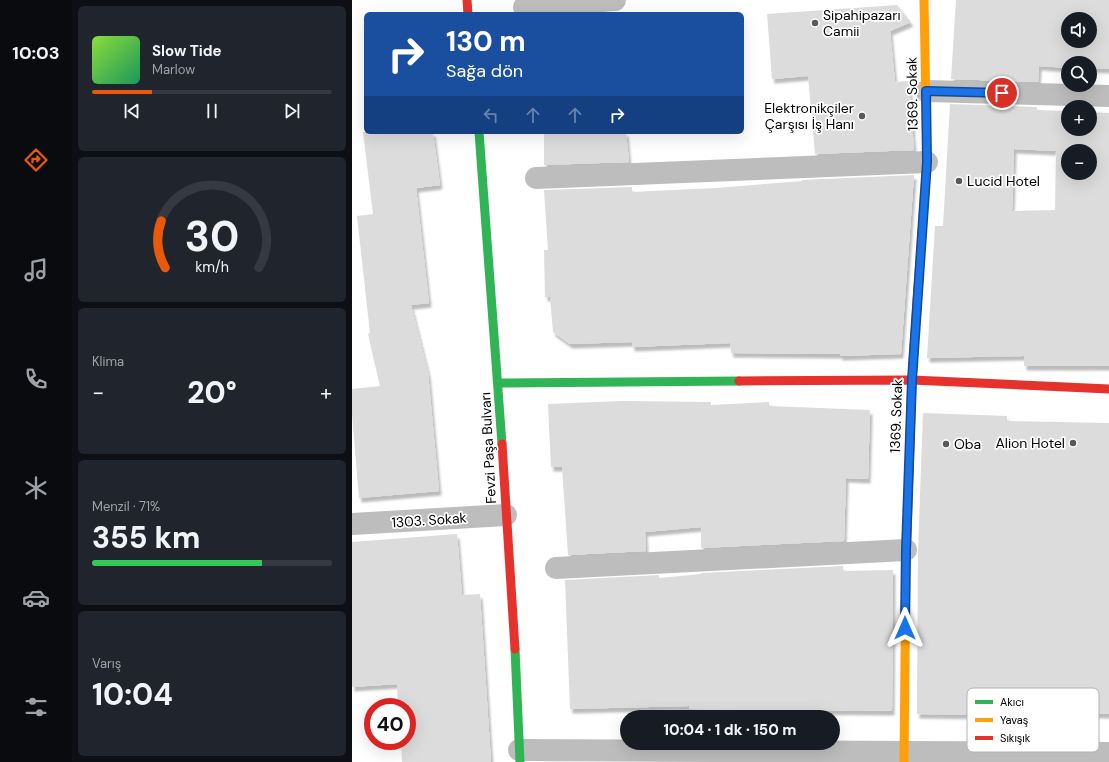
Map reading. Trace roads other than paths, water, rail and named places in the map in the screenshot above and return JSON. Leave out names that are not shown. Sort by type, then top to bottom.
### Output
[{"type":"street","points":[[467,0],[468,12]]},
{"type":"street","points":[[524,7],[615,0]]},
{"type":"street","name":"1369. Sokak","points":[[904,757],[906,550],[912,380],[927,162],[924,0]]},
{"type":"street","points":[[926,91],[1109,96]]},
{"type":"street","name":"Fevzi Paşa Bulvarı","points":[[479,134],[511,575],[520,756]]},
{"type":"street","points":[[536,178],[927,162]]},
{"type":"street","points":[[498,382],[912,380],[1109,389]]},
{"type":"street","name":"1303. Sokak","points":[[352,524],[506,515]]},
{"type":"street","points":[[556,568],[906,550]]},
{"type":"street","points":[[520,756],[904,757],[1109,753]]},
{"type":"place","name":"Sipahipazarı Camii","points":[[815,23]]},
{"type":"place","name":"Elektronikçiler Çarşısı İş Hanı","points":[[862,116]]},
{"type":"place","name":"Lucid Hotel","points":[[959,181]]},
{"type":"place","name":"Alion Hotel","points":[[1073,443]]},
{"type":"place","name":"Oba","points":[[946,444]]}]
